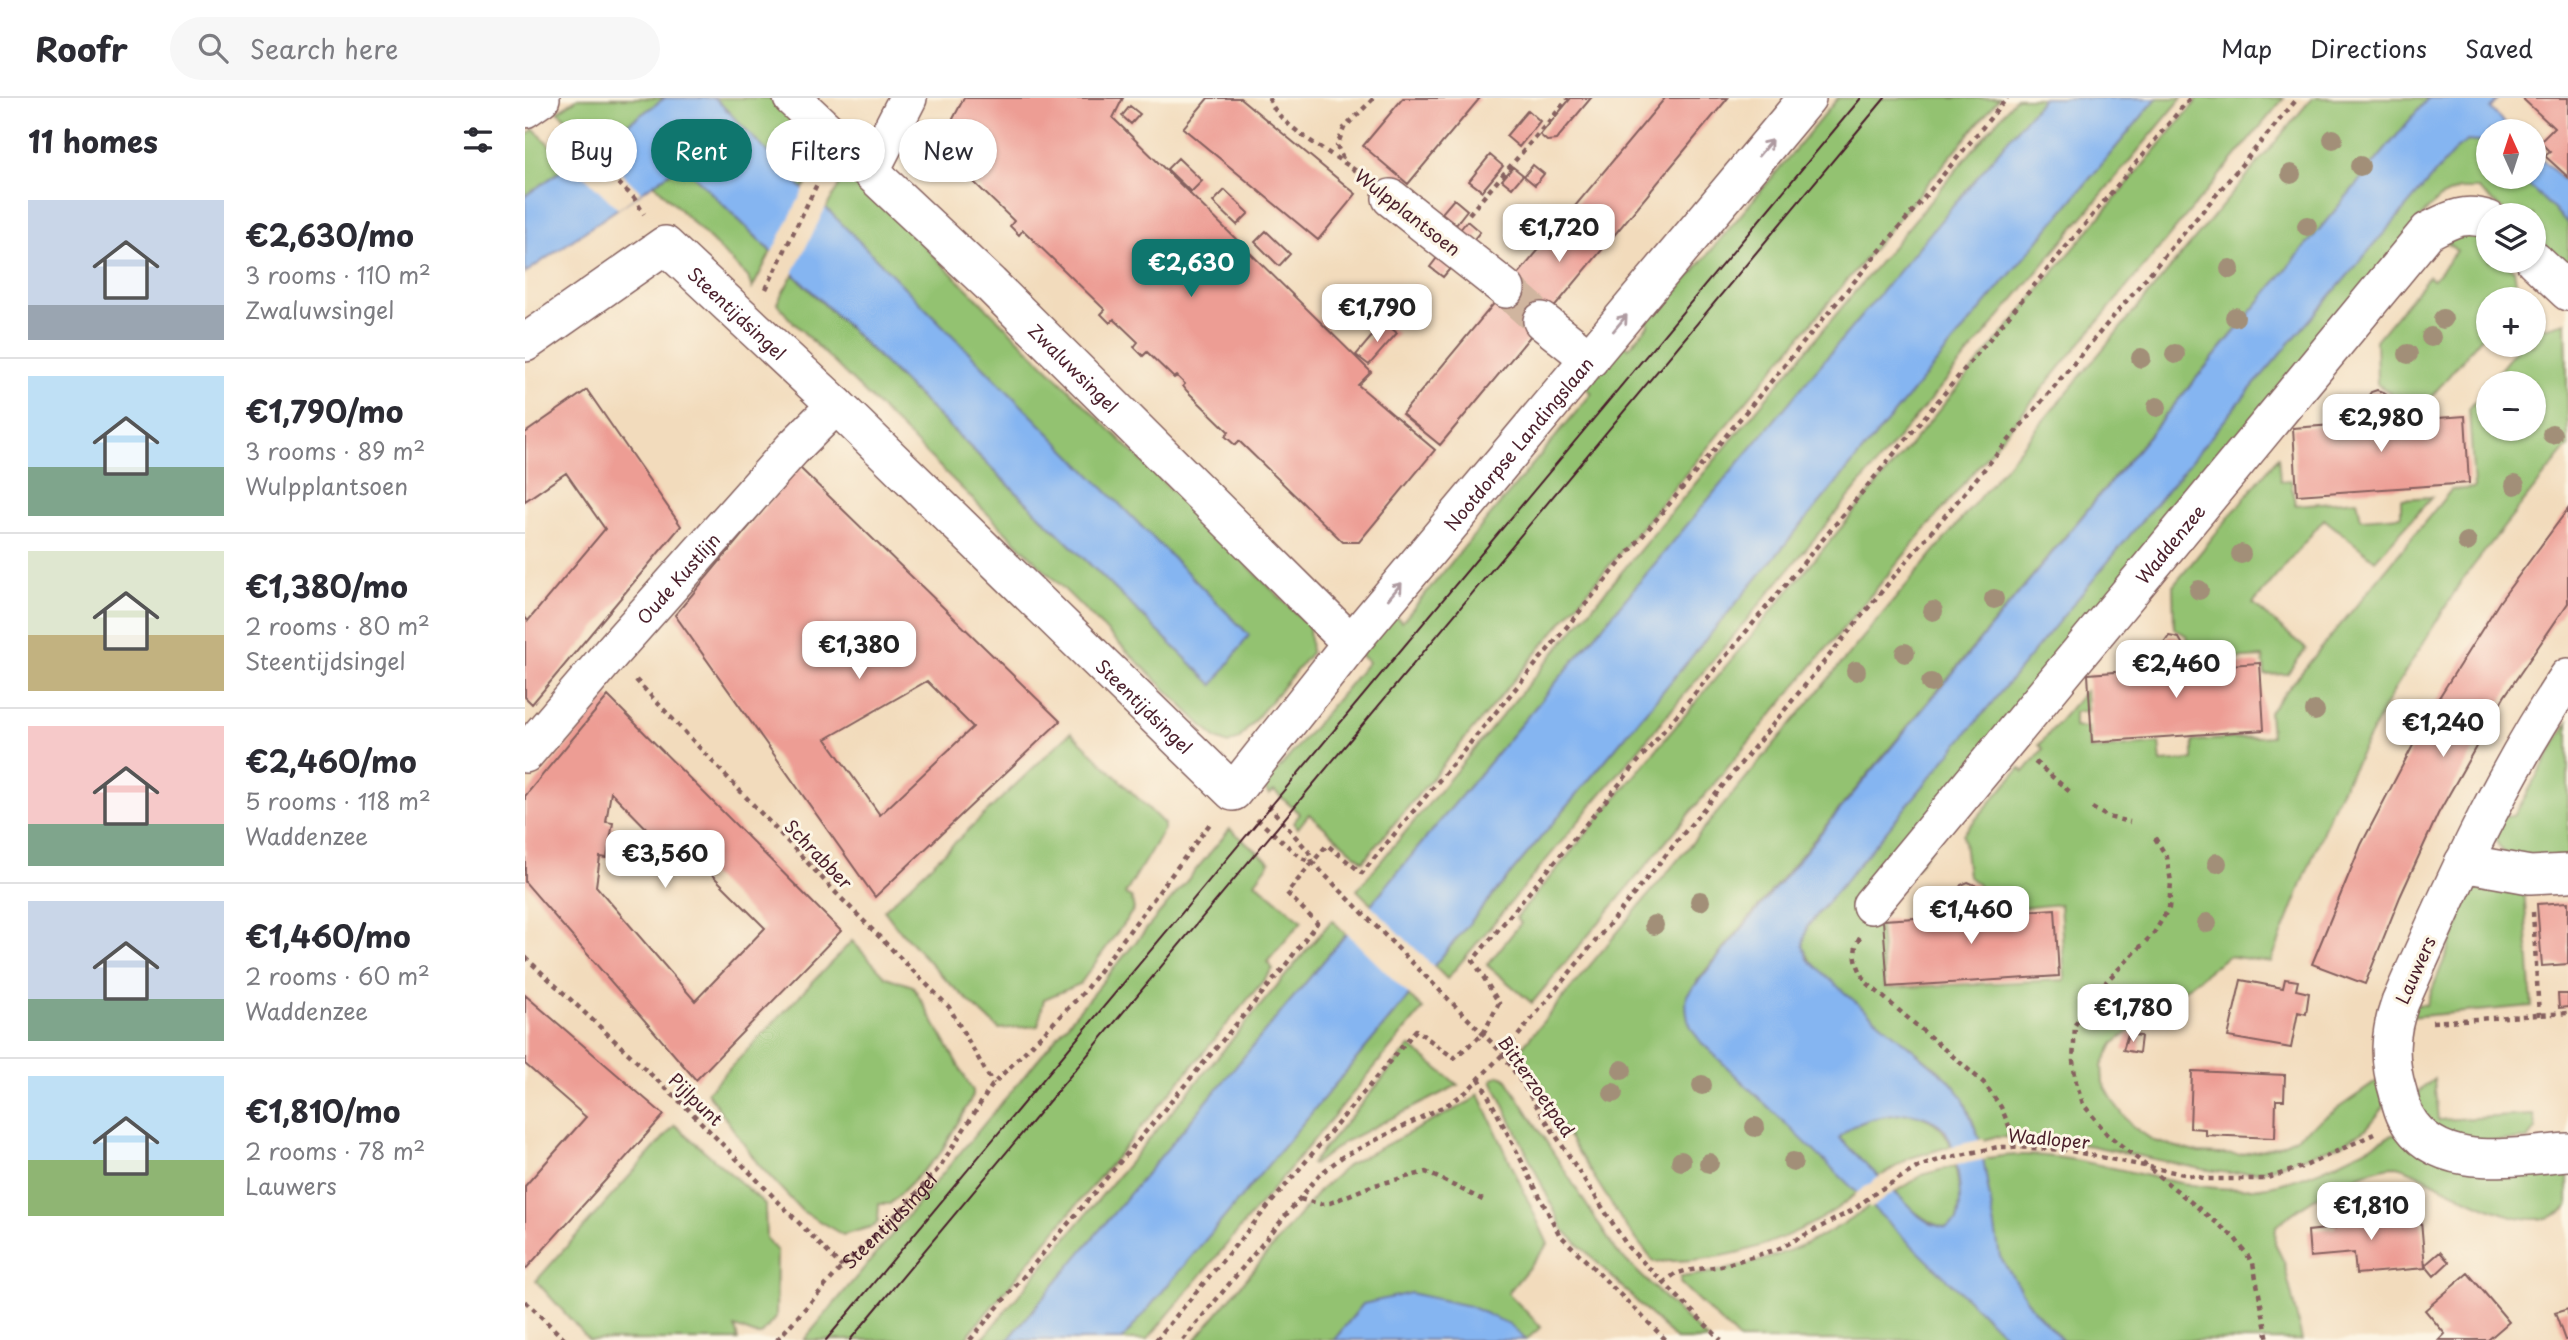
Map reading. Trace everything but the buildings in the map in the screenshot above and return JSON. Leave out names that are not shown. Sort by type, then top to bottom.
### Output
[{"type":"street","points":[[885,143],[908,98]]},
{"type":"street","name":"Nootdorpse Landingslaan","points":[[1233,792],[1351,643],[1807,98]]},
{"type":"street","name":"Zwaluwsingel","points":[[883,182],[1351,643]]},
{"type":"street","name":"Wulpplantsoen","points":[[1391,198],[1506,289]]},
{"type":"street","name":"Waddenzee","points":[[1871,905],[2428,231],[2453,218],[2476,216]]},
{"type":"street","name":"Steentijdsingel","points":[[525,343],[666,245],[836,405],[1233,792]]},
{"type":"street","points":[[2546,271],[2568,292]]},
{"type":"street","points":[[1542,321],[1590,359]]},
{"type":"street","name":"Oude Kustlijn","points":[[526,750],[792,449],[836,405]]},
{"type":"street","name":"Lauwers","points":[[2568,677],[2543,714],[2499,791],[2463,863],[2392,1024],[2390,1060],[2405,1117],[2434,1147],[2469,1158],[2568,1152]]},
{"type":"street","points":[[2463,863],[2530,875],[2568,873]]},
{"type":"path","name":"Wulpplantsoen","points":[[1269,98],[1272,107],[1299,134],[1343,160],[1391,198]]},
{"type":"path","name":"Wulpplantsoen","points":[[1343,160],[1337,146],[1344,128],[1374,98]]},
{"type":"path","points":[[1445,241],[1569,98]]},
{"type":"path","points":[[970,1340],[1281,971],[1317,923],[1287,893],[1312,862],[1327,845],[1362,873],[2007,98]]},
{"type":"path","points":[[1156,1340],[1416,1030],[1454,1058],[1483,1034],[1499,1003],[1473,960],[2190,98]]},
{"type":"path","points":[[1182,1340],[1319,1175],[1342,1157],[1450,1103],[1466,1092],[1503,1054],[1905,564],[2298,98]]},
{"type":"path","points":[[535,108],[634,198]]},
{"type":"path","points":[[763,295],[817,182]]},
{"type":"path","name":"Schrabber","points":[[611,653],[837,894],[949,1007],[993,1084]]},
{"type":"path","points":[[2033,761],[2070,792]]},
{"type":"path","name":"Bitterzoetpad","points":[[1233,792],[1244,807],[1272,833],[1301,858],[1312,862],[1503,1054],[1628,1247],[1721,1340]]},
{"type":"path","name":"Bitterzoetpad","points":[[1233,792],[1255,794],[1309,852],[1312,862]]},
{"type":"path","name":"Steentijdsingel","points":[[778,1340],[842,1267],[905,1206],[939,1168],[993,1084],[1082,994],[1233,792]]},
{"type":"path","points":[[2092,808],[2108,817],[2130,822]]},
{"type":"path","points":[[2155,838],[2167,857],[2171,882],[2169,908],[2154,933],[2089,999],[2075,1025],[2073,1061],[2076,1082],[2083,1104],[2107,1134],[2234,1237],[2253,1263],[2269,1340]]},
{"type":"path","points":[[2530,875],[2539,1016]]},
{"type":"path","points":[[1871,905],[1867,929],[1857,941],[1856,966],[1867,983],[1984,1083],[2001,1107],[2014,1147]]},
{"type":"path","name":"Pijlpunt","points":[[525,957],[689,1110],[842,1267]]},
{"type":"path","points":[[2392,1024],[2568,1015]]},
{"type":"path","points":[[1479,1078],[1559,1234],[1666,1340]]},
{"type":"path","name":"Wadloper","points":[[1663,1283],[1685,1271],[1721,1266],[1778,1249],[1853,1210],[1918,1167],[1942,1159],[1998,1147],[2066,1150],[2208,1179],[2264,1179],[2337,1153],[2405,1117]]},
{"type":"path","points":[[1300,1199],[1320,1204],[1330,1203],[1371,1186],[1426,1172],[1485,1200]]},
{"type":"path","points":[[525,1301],[565,1340]]},
{"type":"green space","points":[[578,98],[665,98],[635,119],[566,119],[558,111]]},
{"type":"green space","points":[[715,98],[773,98],[795,119],[766,119],[766,151],[752,136],[752,119],[735,119]]},
{"type":"green space","points":[[1838,98],[1999,98],[1363,861],[1309,814],[1298,828],[1293,823],[1300,814],[1274,791],[1269,795],[1264,787],[1368,662],[1358,653],[1392,613],[1402,622],[1592,393],[1582,385],[1619,341],[1629,348],[1649,324],[1640,316],[1655,298],[1665,306]]},
{"type":"green space","points":[[2016,98],[2043,98],[1371,904],[1357,890]]},
{"type":"green space","points":[[2157,98],[2182,98],[1447,979],[1434,966]]},
{"type":"green space","points":[[2199,98],[2284,98],[1532,1003],[1487,965],[1521,923],[1516,918]]},
{"type":"green space","points":[[2312,98],[2428,98],[1697,981],[1701,1042],[1858,1192],[1808,1226],[1748,1250],[1709,1258],[1654,1262],[1624,1224],[1520,1061],[1522,1047]]},
{"type":"green space","points":[[534,129],[546,141],[546,181],[525,196],[525,136]]},
{"type":"green space","points":[[2467,141],[2476,142],[2476,189],[2459,189],[2438,199],[2421,217],[1879,915],[1885,988],[2065,980],[2060,904],[1979,912],[1979,885],[1968,876],[1963,834],[2020,768],[2024,772],[2043,749],[2039,745],[2086,690],[2087,711],[2074,712],[2074,727],[2088,728],[2090,750],[2159,743],[2161,762],[2193,760],[2193,741],[2271,736],[2269,712],[2451,490],[2474,488],[2469,409],[2476,400],[2476,441],[2546,441],[2546,371],[2499,371],[2510,357],[2546,357],[2546,327],[2566,322],[2568,446],[2462,580],[2391,695],[2333,806],[2271,962],[2228,956],[2113,1044],[2102,1066],[2103,1083],[2132,1126],[2154,1141],[2199,1153],[2239,1155],[2278,1146],[2295,1138],[2379,1080],[2385,1106],[2367,1128],[2342,1144],[2262,1171],[2229,1173],[2201,1169],[2092,1146],[2038,1138],[1994,1137],[1980,1141],[1963,1100],[1948,1079],[1845,994],[1811,960],[1804,948],[1807,927],[2247,393],[2456,149]]},
{"type":"green space","points":[[700,182],[771,252],[752,289],[748,277],[654,184]]},
{"type":"green space","points":[[796,182],[807,182],[803,189]]},
{"type":"green space","points":[[841,182],[859,182],[1309,626],[1311,653],[1239,739],[1228,744],[1216,739],[788,317],[777,303],[793,274],[1213,685],[1249,635],[826,208]]},
{"type":"green space","points":[[2478,189],[2533,189],[2568,223],[2568,266],[2546,247],[2546,203],[2495,203]]},
{"type":"green space","points":[[2469,233],[2476,236],[2476,273],[2515,273],[2517,287],[2476,287],[2476,343],[2417,414],[2387,417],[2391,406],[2391,393],[2377,384],[2376,340],[2429,276],[2433,280],[2457,251],[2444,241]]},
{"type":"green space","points":[[2278,457],[2280,481],[2291,480],[2295,505],[2357,500],[2361,519],[2401,516],[2401,499],[2432,497],[2375,560],[2324,519],[2253,604],[2306,649],[2287,674],[2265,675],[2263,657],[2191,661],[2187,636],[2174,628],[2173,586]]},
{"type":"green space","points":[[2568,722],[2568,858],[2509,858],[2497,843],[2496,828],[2500,815],[2514,816]]},
{"type":"green space","points":[[1071,732],[1164,824],[1164,829],[1125,894],[1131,897],[1134,909],[1080,984],[1044,999],[1038,1026],[999,1029],[946,980],[884,910]]},
{"type":"green space","points":[[1230,829],[1270,862],[1255,882],[1302,921],[1267,962],[1273,969],[964,1340],[804,1340]]},
{"type":"green space","points":[[2524,888],[2532,1006],[2408,1017],[2413,1004],[2426,1005],[2461,918],[2451,914],[2458,903],[2473,891],[2481,889]]},
{"type":"green space","points":[[1332,920],[1346,934],[1008,1340],[981,1340]]},
{"type":"green space","points":[[852,941],[886,977],[913,986],[973,1091],[973,1096],[940,1154],[890,1204],[879,1204],[878,1222],[874,1226],[843,1235],[802,1211],[758,1164],[707,1092]]},
{"type":"green space","points":[[1409,996],[1423,1009],[1147,1340],[1122,1340]]},
{"type":"green space","points":[[1410,1046],[1458,1085],[1344,1142],[1311,1164]]},
{"type":"green space","points":[[1499,1075],[1505,1077],[1616,1251],[1708,1340],[1676,1340],[1563,1229],[1492,1080]]},
{"type":"green space","points":[[2434,1079],[2438,1120],[2533,1115],[2536,1129],[2528,1139],[2472,1143],[2437,1131],[2412,1097]]},
{"type":"green space","points":[[1479,1094],[1548,1244],[1508,1293],[1541,1327],[1526,1340],[1509,1324],[1363,1304],[1334,1340],[1195,1340],[1321,1189],[1349,1164],[1471,1101]]},
{"type":"green space","points":[[1909,1113],[1935,1124],[1951,1146],[1910,1158],[1879,1177],[1838,1137],[1862,1122]]},
{"type":"green space","points":[[675,1125],[765,1204],[766,1238],[777,1251],[776,1317],[761,1335],[735,1327],[738,1340],[589,1340],[536,1281]]},
{"type":"green space","points":[[2400,1133],[2568,1165],[2568,1206],[2554,1216],[2537,1219],[2518,1217],[2477,1203],[2399,1166],[2381,1168],[2349,1180],[2315,1198],[2276,1226],[2275,1244],[2284,1262],[2302,1340],[2062,1340],[2032,1308],[2000,1257],[1983,1159],[2017,1155],[2051,1156],[2185,1184],[2253,1188],[2307,1175]]},
{"type":"green space","points":[[1955,1166],[1961,1196],[1957,1221],[1946,1228],[1924,1218],[1895,1192],[1922,1175]]},
{"type":"green space","points":[[1871,1205],[2010,1340],[1739,1340],[1680,1283],[1681,1277],[1732,1268],[1781,1254],[1827,1233]]},
{"type":"water","points":[[665,98],[715,98],[735,119],[651,119],[651,182],[656,182],[525,273],[525,196],[546,181],[637,182],[635,119]]},
{"type":"water","points":[[2043,98],[2157,98],[1122,1340],[1008,1340]]},
{"type":"water","points":[[2428,98],[2499,98],[2490,109],[2500,119],[2476,119],[2476,142],[2467,141],[2456,149],[2247,393],[1807,927],[1803,945],[1808,959],[1948,1079],[1962,1096],[1980,1141],[2000,1257],[2032,1308],[2062,1340],[2010,1340],[1701,1042],[1688,1020],[1687,995]],"holes":[[[1909,1113],[1928,1118],[1944,1129],[1956,1161],[1959,1212],[1957,1221],[1946,1228],[1931,1224],[1919,1216],[1839,1138],[1854,1126],[1871,1119]]]},
{"type":"water","points":[[752,136],[766,151],[766,182],[796,182],[826,208],[1249,635],[1213,685],[700,182],[752,182]]},
{"type":"water","points":[[2546,164],[2568,185],[2568,223],[2533,189],[2546,189]]},
{"type":"water","points":[[1410,1293],[1469,1306],[1509,1324],[1526,1340],[1334,1340],[1363,1304]]},
{"type":"pier","points":[[590,182],[631,182],[641,192],[618,209]]},
{"type":"pier","points":[[805,187],[827,205],[791,277],[770,256]]},
{"type":"pier","points":[[1368,902],[1436,969],[1412,998],[1344,931]]},
{"type":"pier","points":[[1984,1139],[1987,1159],[1952,1166],[1948,1147]]},
{"type":"pier","points":[[1882,1175],[1897,1190],[1870,1209],[1855,1194]]},
{"type":"tunnel","points":[[1506,289],[1542,321]]},
{"type":"tram line","points":[[826,1340],[1861,98]]},
{"type":"tram line","points":[[850,1340],[1885,98]]}]
